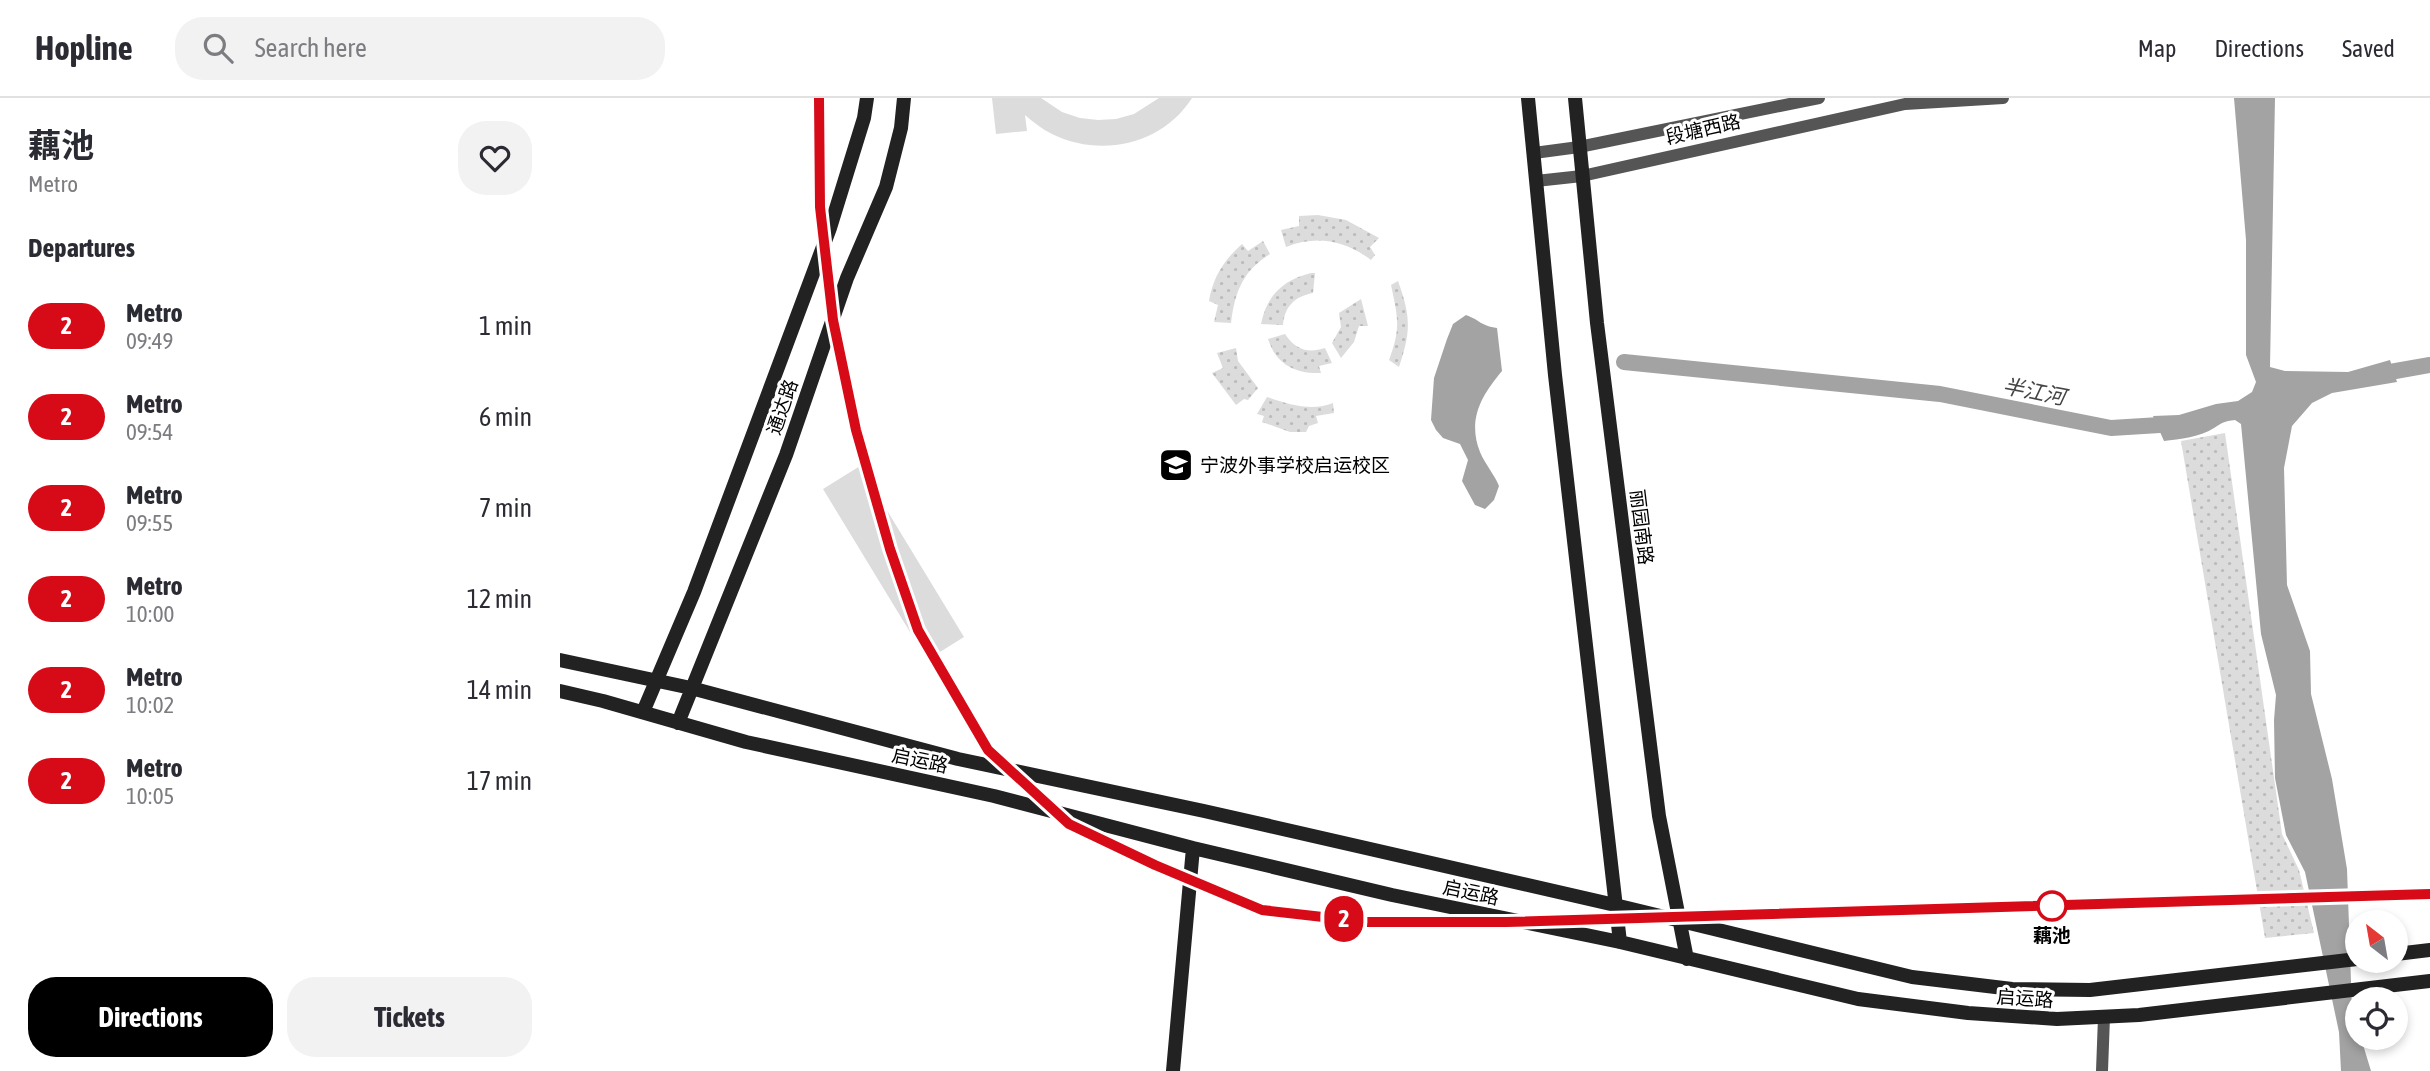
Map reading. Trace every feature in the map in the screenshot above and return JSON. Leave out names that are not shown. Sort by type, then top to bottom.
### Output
[{"type":"main road","name":"通达路","points":[[643,712],[694,592],[830,228],[864,118],[867,98]]},
{"type":"main road","name":"通达路","points":[[678,723],[786,455],[847,278],[886,187],[901,128],[904,98]]},
{"type":"main road","points":[[1528,98],[1555,375],[1620,942]]},
{"type":"main road","name":"丽园南路","points":[[1575,98],[1597,323],[1658,817],[1687,959]]},
{"type":"main road","name":"启运路","points":[[560,660],[691,688],[958,759],[1217,814],[1679,919],[1912,977],[2012,989],[2090,990],[2345,960]]},
{"type":"main road","name":"启运路","points":[[560,691],[746,742],[994,796],[1193,848],[1392,895],[1620,942],[1858,999],[1968,1013],[2057,1019],[2139,1015],[2430,981]]},
{"type":"main road","points":[[1173,1071],[1193,848]]},
{"type":"main road","points":[[2408,953],[2430,950]]},
{"type":"street","name":"段塘西路","points":[[1534,153],[1579,147],[1819,98]]},
{"type":"street","name":"段塘西路","points":[[1536,181],[1582,176],[1904,101],[2003,98]]},
{"type":"street","points":[[2102,1071],[2104,1017]]},
{"type":"shaded area","points":[[992,98],[1041,98],[1062,112],[1098,120],[1134,114],[1159,98],[1192,98],[1164,127],[1129,143],[1110,146],[1071,141],[1048,132],[1025,115],[1027,131],[996,134]]},
{"type":"shaded area","points":[[2234,98],[2275,98],[2270,367],[2285,371],[2348,372],[2390,360],[2397,382],[2332,393],[2312,403],[2292,426],[2284,468],[2287,585],[2310,651],[2311,694],[2332,779],[2347,869],[2348,910],[2345,910],[2345,973],[2351,973],[2351,987],[2345,987],[2345,1050],[2365,1050],[2371,1071],[2341,1071],[2339,1032],[2305,872],[2286,835],[2275,778],[2276,695],[2261,634],[2241,424],[2235,420],[2228,421],[2196,436],[2164,441],[2153,416],[2179,415],[2216,404],[2238,401],[2252,392],[2256,382],[2246,355],[2246,240]]},
{"type":"shaded area","points":[[1318,215],[1346,220],[1379,238],[1370,247],[1375,255],[1371,260],[1351,248],[1319,241],[1286,247],[1281,230],[1299,226],[1299,216]]},
{"type":"shaded area","points":[[1263,241],[1270,254],[1253,267],[1242,283],[1231,323],[1214,322],[1218,305],[1209,301],[1220,270],[1242,244],[1248,251]]},
{"type":"shaded area","points":[[1315,273],[1313,293],[1292,303],[1283,325],[1261,324],[1267,305],[1278,290],[1292,280]]},
{"type":"shaded area","points":[[1398,281],[1408,324],[1399,367],[1389,360],[1397,323],[1391,285]]},
{"type":"shaded area","points":[[1361,299],[1368,326],[1359,326],[1354,342],[1341,358],[1332,343],[1341,327],[1339,313]]},
{"type":"shaded area","points":[[1466,315],[1497,328],[1502,371],[1483,398],[1476,418],[1476,440],[1480,452],[1499,486],[1494,500],[1485,509],[1475,505],[1462,481],[1468,460],[1460,444],[1443,438],[1431,420],[1434,378],[1447,339],[1453,324]]},
{"type":"shaded area","points":[[1285,334],[1302,349],[1325,348],[1332,363],[1319,366],[1321,373],[1303,372],[1288,366],[1276,355],[1268,339]]},
{"type":"shaded area","points":[[1236,348],[1238,361],[1258,388],[1248,400],[1244,399],[1236,405],[1212,373],[1223,368],[1217,353]]},
{"type":"shaded area","points":[[1267,397],[1308,407],[1333,403],[1334,413],[1316,416],[1318,423],[1309,426],[1306,432],[1290,432],[1262,422],[1264,416],[1257,414]]},
{"type":"shaded area","points":[[2225,433],[2282,834],[2299,870],[2314,933],[2265,938],[2181,441]]},
{"type":"shaded area","points":[[860,466],[964,637],[927,660],[823,489]]},
{"type":"waterway","name":"半江河","points":[[1624,362],[1940,394],[2111,428],[2176,424]]},
{"type":"waterway","name":"半江河","points":[[2373,375],[2430,365]]},
{"type":"metro line","name":"2","points":[[819,98],[820,207],[833,320],[856,430],[890,549],[918,630],[988,750],[1069,824],[1155,865],[1262,910],[1367,922],[1506,922],[2430,894]]},
{"type":"place","name":"宁波外事学校启运校区","points":[[1176,465]]},
{"type":"place","name":"藕池","points":[[2052,906]]}]
